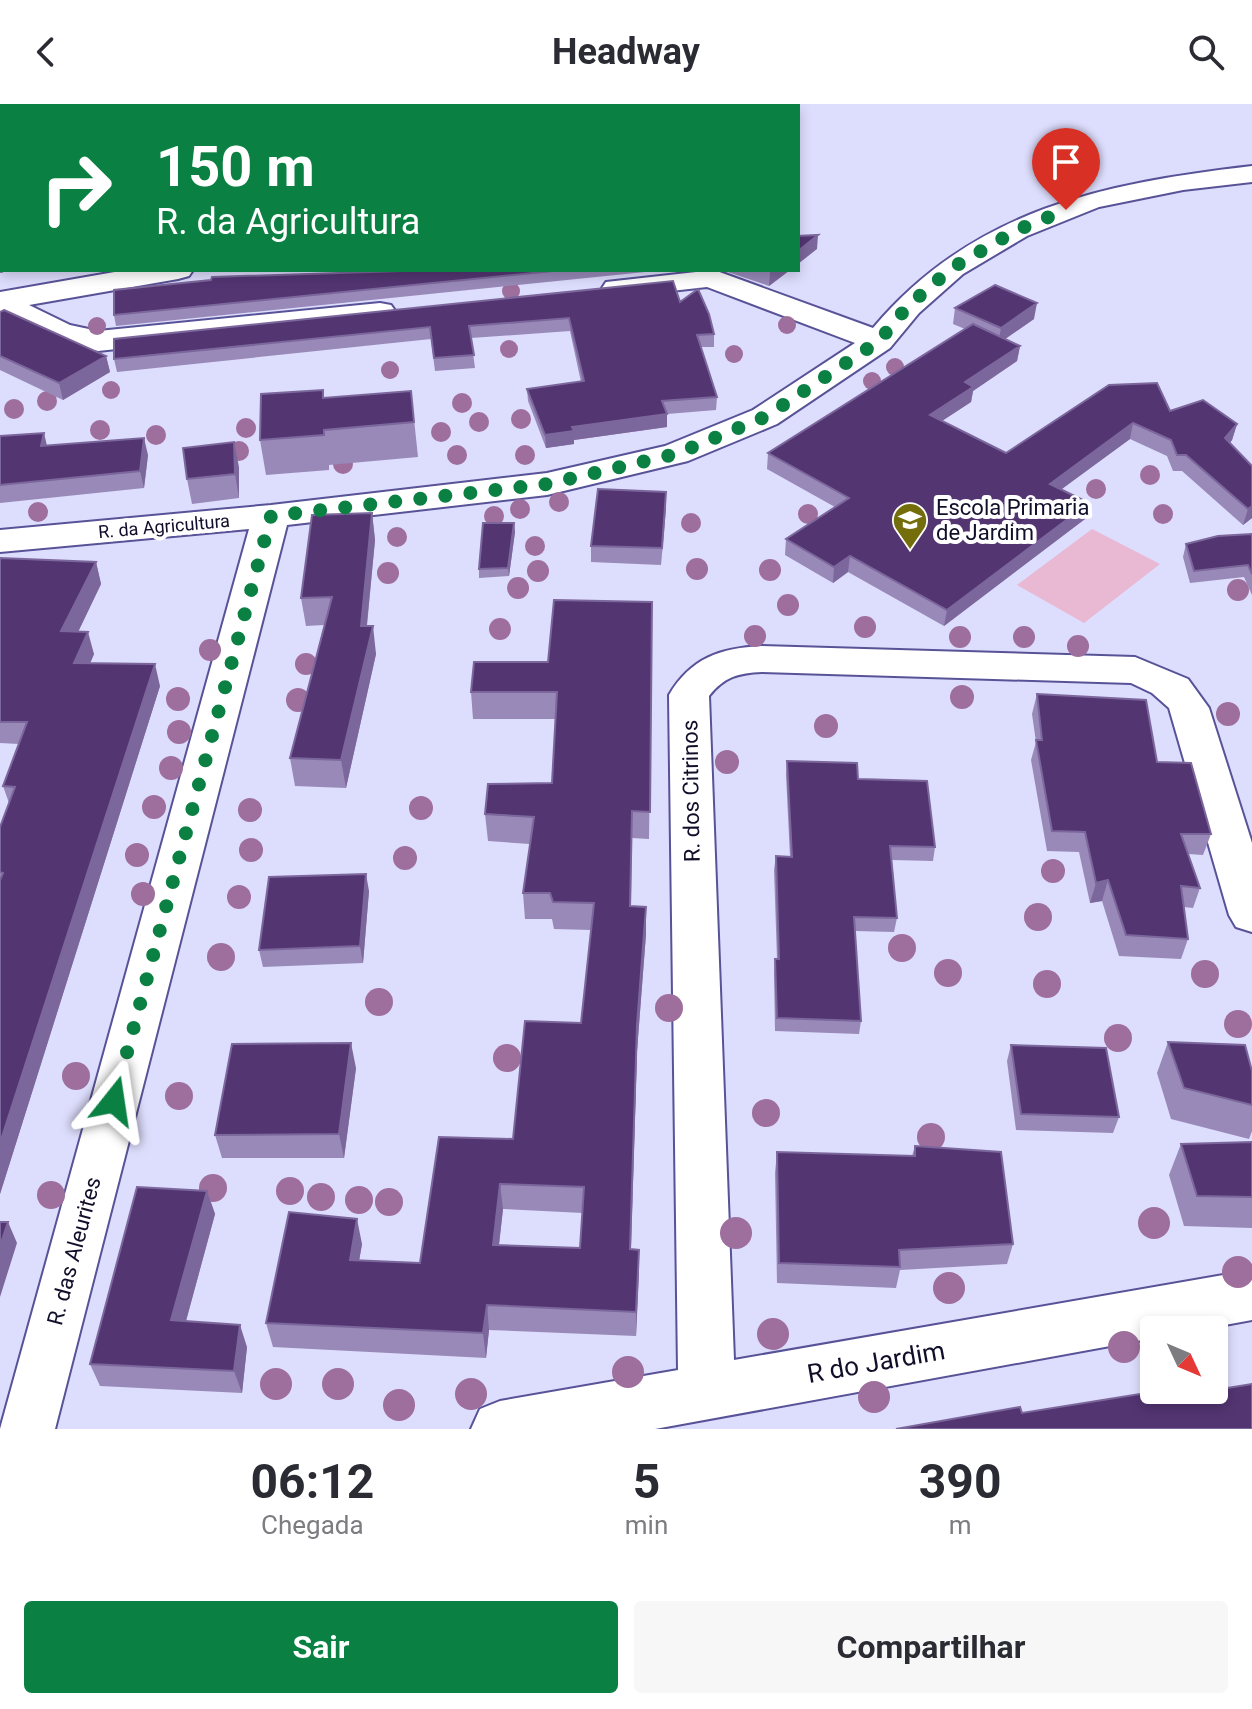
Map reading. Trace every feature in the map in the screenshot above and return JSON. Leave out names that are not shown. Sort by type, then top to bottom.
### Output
[{"type":"street","name":"R. da Agricultura","points":[[0,541],[271,516],[547,484],[676,454],[765,417],[879,341],[908,306],[952,268],[1017,230],[1091,200],[1183,182],[1252,174]]},
{"type":"street","points":[[0,301],[167,272]]},
{"type":"street","points":[[584,291],[706,274],[879,341]]},
{"type":"street","points":[[0,301],[45,329],[71,338],[98,341],[412,309]]},
{"type":"street","name":"R. das Aleurites","points":[[26,1429],[271,516]]},
{"type":"street","name":"R. dos Citrinos","points":[[707,1392],[689,695],[702,675],[733,660],[762,659],[1135,670],[1159,678],[1184,696],[1189,708],[1252,915]]},
{"type":"street","name":"R do Jardim","points":[[500,1429],[1252,1295]]},
{"type":"shaded area","points":[[1092,529],[1160,564],[1084,623],[1017,585]]},
{"type":"building","points":[[818,235],[800,249],[800,236]]},
{"type":"building","points":[[370,272],[543,272],[114,315],[114,290],[211,280],[212,277]]},
{"type":"building","points":[[673,281],[680,302],[698,289],[709,314],[714,334],[697,335],[717,397],[662,401],[667,414],[572,427],[574,431],[545,435],[527,389],[584,381],[569,318],[469,326],[474,355],[434,358],[430,327],[114,359],[114,339]]},
{"type":"building","points":[[995,285],[1037,303],[1001,328],[955,308]]},
{"type":"building","points":[[4,310],[106,356],[59,383],[0,356],[0,312]]},
{"type":"building","points":[[973,324],[1020,346],[965,382],[973,387],[930,415],[1006,453],[1109,385],[1157,383],[1170,411],[1203,400],[1237,424],[1225,438],[1252,466],[1252,506],[1248,509],[1186,455],[1177,455],[1171,440],[1133,423],[1050,484],[1089,503],[947,610],[850,556],[834,567],[786,539],[849,498],[768,453]]},
{"type":"building","points":[[323,390],[323,398],[411,391],[414,422],[324,430],[324,435],[260,440],[261,394]]},
{"type":"building","points":[[44,433],[41,446],[144,438],[140,471],[0,485],[0,436]]},
{"type":"building","points":[[234,442],[235,474],[187,479],[183,448]]},
{"type":"building","points":[[598,489],[666,492],[662,548],[591,546]]},
{"type":"building","points":[[372,513],[361,626],[373,626],[341,760],[290,758],[332,597],[301,598],[312,515]]},
{"type":"building","points":[[483,523],[514,523],[508,568],[479,569]]},
{"type":"building","points":[[1252,534],[1252,574],[1248,565],[1194,571],[1186,544],[1218,536]]},
{"type":"building","points":[[0,558],[96,562],[61,631],[88,632],[74,663],[155,664],[0,1143],[0,880],[3,873],[0,872],[0,827],[15,787],[3,786],[27,722],[0,722]]},
{"type":"building","points":[[554,600],[652,602],[650,812],[632,811],[630,906],[646,907],[637,1025],[630,1249],[639,1250],[636,1312],[487,1305],[483,1333],[266,1323],[289,1212],[357,1219],[350,1260],[420,1263],[439,1137],[513,1139],[525,1021],[581,1023],[594,903],[553,902],[550,893],[523,893],[534,817],[485,814],[488,784],[552,783],[557,692],[471,692],[474,662],[548,662]],"holes":[[[500,1184],[584,1187],[580,1248],[493,1245]]]},
{"type":"building","points":[[1037,694],[1146,700],[1157,762],[1191,763],[1211,834],[1181,834],[1200,888],[1181,886],[1188,939],[1126,935],[1108,880],[1096,883],[1085,832],[1052,831],[1036,740],[1042,740]]},
{"type":"building","points":[[787,761],[857,763],[858,779],[927,781],[935,847],[890,846],[897,918],[854,917],[861,1021],[777,1018],[776,856],[792,857]]},
{"type":"building","points":[[366,874],[360,946],[259,950],[269,877]]},
{"type":"building","points":[[1168,1042],[1245,1045],[1252,1071],[1252,1105],[1184,1088]]},
{"type":"building","points":[[351,1043],[339,1134],[215,1135],[232,1044]]},
{"type":"building","points":[[1011,1045],[1106,1048],[1119,1117],[1021,1114]]},
{"type":"building","points":[[1252,1142],[1252,1197],[1197,1196],[1181,1144]]},
{"type":"building","points":[[915,1146],[1001,1152],[1013,1244],[899,1250],[900,1267],[779,1263],[777,1152],[915,1156]]},
{"type":"building","points":[[137,1187],[207,1191],[171,1320],[240,1325],[234,1371],[90,1364]]},
{"type":"building","points":[[0,1222],[8,1222],[0,1246]]},
{"type":"building","points":[[1252,1384],[1252,1429],[896,1429],[1020,1407],[1022,1413],[1140,1394],[1140,1404],[1228,1404],[1228,1388]]},
{"type":"place","name":"Escola Primaria de Jardim","points":[[910,551]]},
{"type":"route","points":[[114,1101],[271,516],[547,484],[676,454],[765,417],[879,341],[908,306],[952,268],[1017,230],[1066,210]]}]
